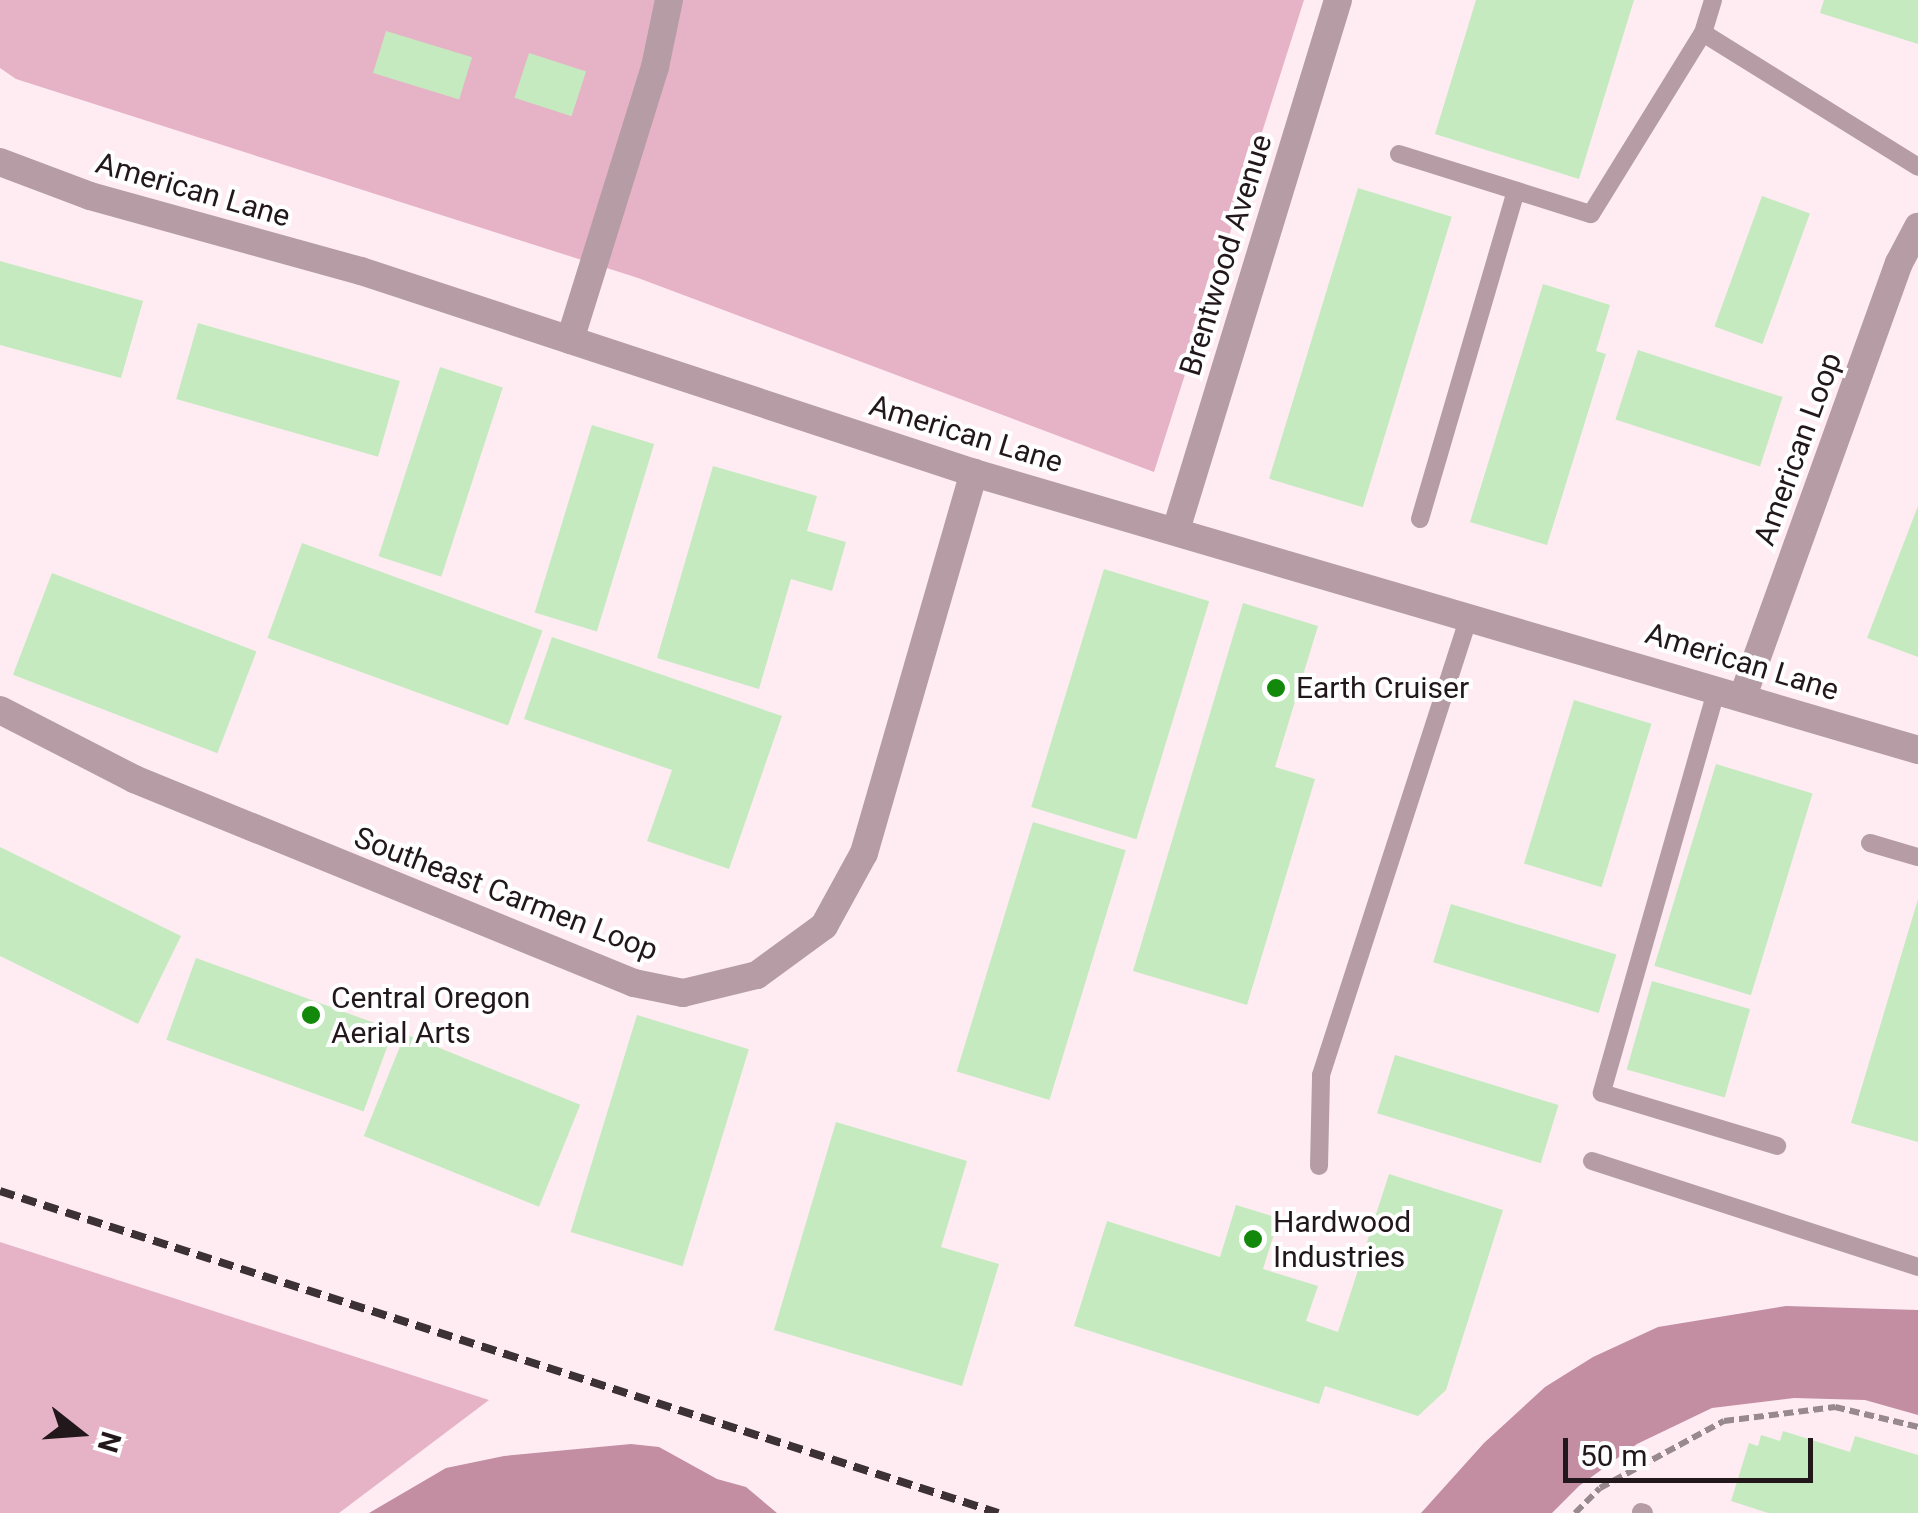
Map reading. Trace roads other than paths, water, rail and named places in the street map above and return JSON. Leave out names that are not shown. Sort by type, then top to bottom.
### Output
[{"type":"street","points":[[570,340],[656,67],[669,0]]},
{"type":"street","name":"Brentwood Avenue","points":[[1176,530],[1338,0]]},
{"type":"street","name":"American Lane","points":[[0,162],[90,196],[362,271],[974,473],[1918,750]]},
{"type":"street","name":"American Loop","points":[[1730,692],[1900,263],[1918,227]]},
{"type":"street","name":"Southeast Carmen Loop","points":[[0,710],[134,779],[634,984],[683,993],[757,975],[824,926],[864,853],[974,473]]},
{"type":"lane","points":[[1399,154],[1591,214],[1703,33],[1713,0]]},
{"type":"lane","points":[[1703,33],[1918,167]]},
{"type":"lane","points":[[1420,520],[1516,191]]},
{"type":"lane","points":[[1318,1166],[1321,1075],[1469,616]]},
{"type":"lane","points":[[1730,692],[1602,1093],[1777,1146]]},
{"type":"lane","points":[[1870,843],[1918,857]]},
{"type":"lane","points":[[1592,1161],[1918,1267]]},
{"type":"railway","points":[[0,1191],[998,1513]]},
{"type":"place","name":"Earth Cruiser","points":[[1276,688]]},
{"type":"place","name":"Central Oregon Aerial Arts","points":[[311,1015]]},
{"type":"place","name":"Hardwood Industries","points":[[1253,1239]]}]
